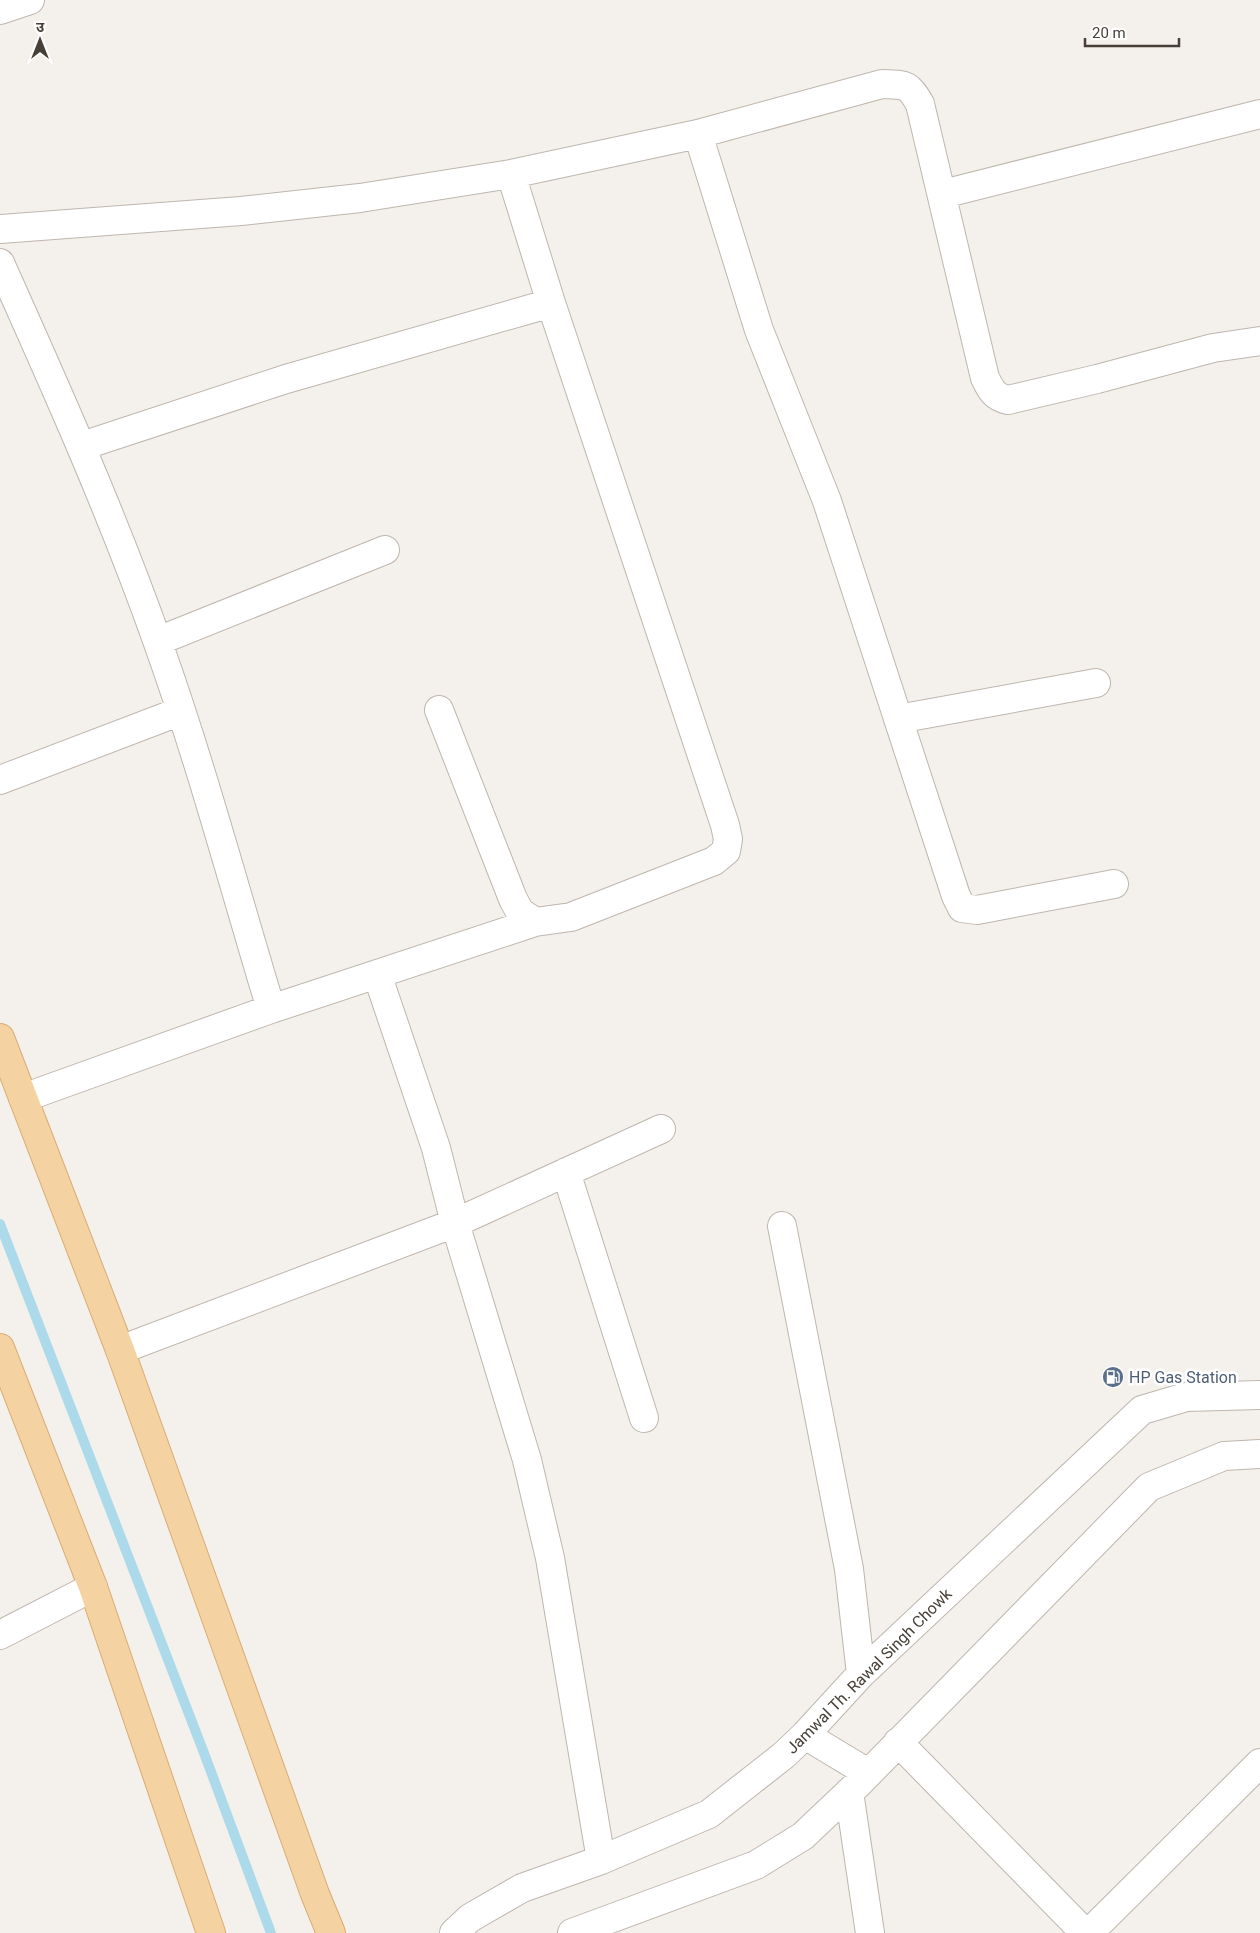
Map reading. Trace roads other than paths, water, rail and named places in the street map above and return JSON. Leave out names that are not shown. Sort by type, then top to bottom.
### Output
[{"type":"main road","points":[[0,1038],[120,1350],[315,1894],[331,1933]]},
{"type":"main road","points":[[0,1348],[93,1587],[211,1933]]},
{"type":"street","points":[[0,229],[241,211],[360,198],[511,174],[698,134],[882,84],[900,85],[912,89],[920,104],[943,194],[985,378],[992,392],[998,398],[1008,400],[1097,379],[1212,348],[1260,341]]},
{"type":"street","points":[[943,194],[1260,114]]},
{"type":"street","points":[[698,134],[759,330],[827,501],[956,896],[962,908],[977,910],[1114,884]]},
{"type":"street","points":[[23,1098],[271,1009],[535,922],[571,917],[714,861],[726,851],[728,839],[726,825],[552,303],[511,174]]},
{"type":"street","points":[[0,263],[82,446],[158,641],[271,1009]]},
{"type":"street","points":[[82,446],[286,379],[552,303]]},
{"type":"street","points":[[158,641],[384,550]]},
{"type":"street","points":[[898,719],[1096,683]]},
{"type":"street","points":[[439,710],[513,899],[520,912],[535,922]]},
{"type":"street","points":[[0,780],[181,711]]},
{"type":"street","points":[[377,974],[436,1148],[455,1223],[527,1460],[548,1549],[601,1860]]},
{"type":"street","points":[[120,1350],[455,1223],[661,1129]]},
{"type":"street","points":[[566,1172],[644,1418]]},
{"type":"street","points":[[782,1226],[849,1569],[862,1674]]},
{"type":"street","name":"Jamwal Th. Rawal Singh Chowk","points":[[454,1933],[470,1918],[522,1888],[601,1860],[709,1814],[784,1755],[862,1674],[1142,1410],[1186,1396],[1260,1395]]},
{"type":"street","points":[[572,1933],[756,1866],[803,1836],[868,1773],[1148,1487],[1224,1456],[1260,1454]]},
{"type":"street","points":[[0,1635],[93,1587]]},
{"type":"street","points":[[805,1735],[868,1773]]},
{"type":"street","points":[[898,1742],[1085,1933]]},
{"type":"street","points":[[1089,1933],[1260,1763]]},
{"type":"street","points":[[849,1792],[870,1933]]},
{"type":"waterway","points":[[0,1224],[204,1753],[271,1933]]},
{"type":"place","name":"HP Gas Station","points":[[1113,1377]]}]
